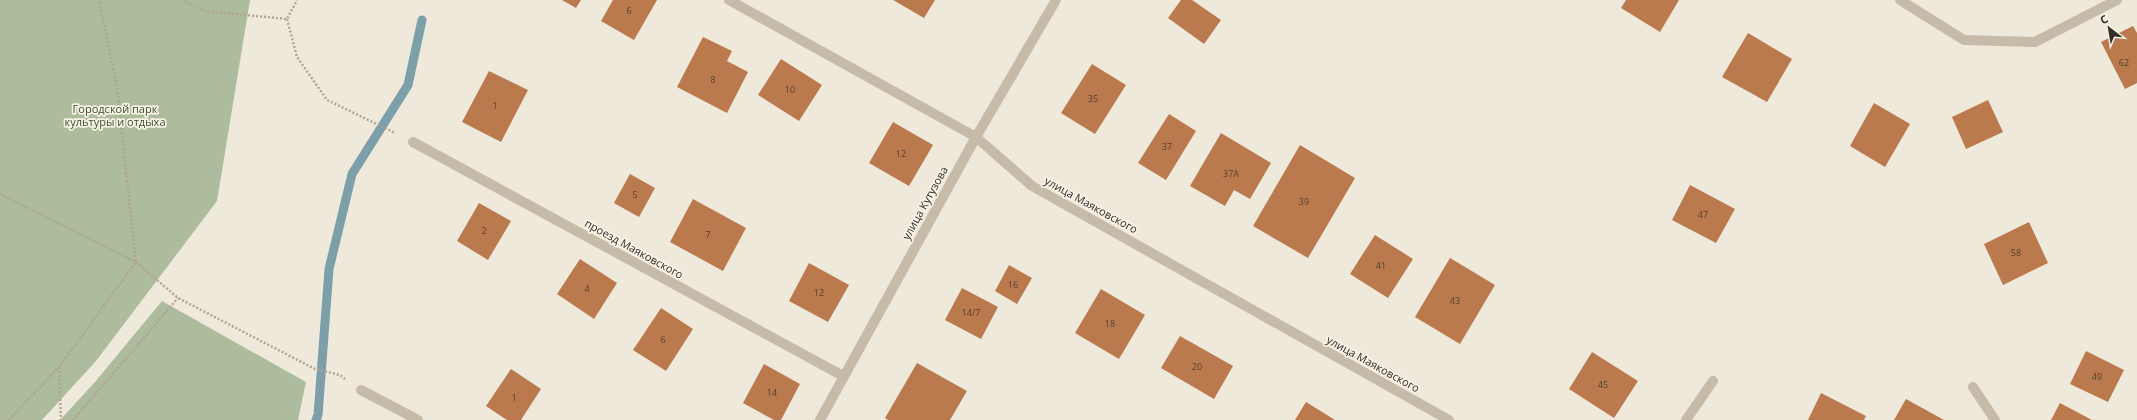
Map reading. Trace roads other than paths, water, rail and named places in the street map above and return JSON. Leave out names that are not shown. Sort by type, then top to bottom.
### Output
[{"type":"street","name":"улица Маяковского","points":[[729,0],[976,137],[1032,186],[1449,420]]},
{"type":"street","name":"улица Кутузова","points":[[820,420],[976,137],[1056,0]]},
{"type":"street","points":[[1900,0],[1964,40],[2036,42],[2117,0]]},
{"type":"street","name":"проезд Маяковского","points":[[413,142],[844,376]]},
{"type":"street","points":[[1686,420],[1713,381]]},
{"type":"street","points":[[1973,387],[1995,420]]},
{"type":"street","points":[[361,390],[418,420]]},
{"type":"waterway","points":[[316,420],[318,415],[329,269],[352,174],[408,85],[422,20]]},
{"type":"park label","name":"Городской парк культуры и отдыха","points":[[115,115]]}]
